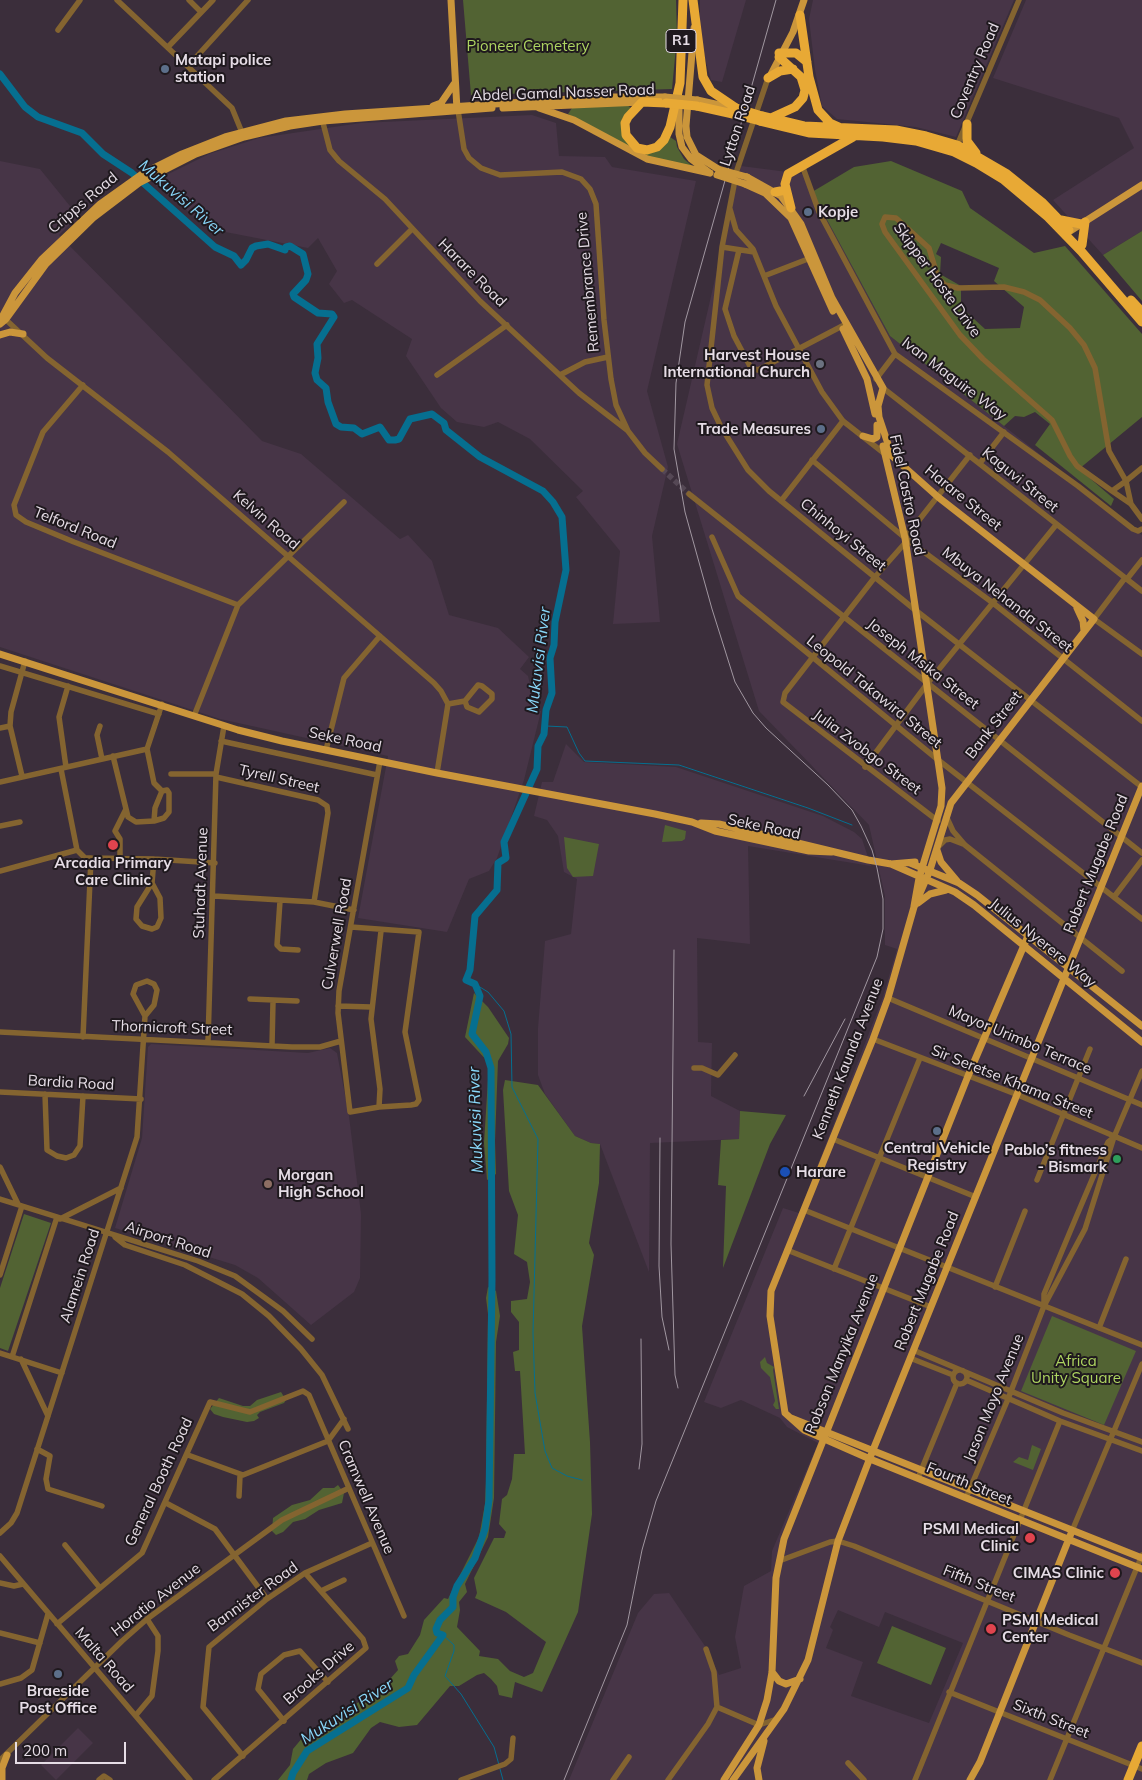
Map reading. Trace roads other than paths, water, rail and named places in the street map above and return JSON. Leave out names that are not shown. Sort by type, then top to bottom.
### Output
[{"type":"highway","name":"R1","points":[[680,83],[682,0]]},
{"type":"highway","name":"R1","points":[[693,0],[695,17]]},
{"type":"highway","points":[[800,15],[807,62],[818,110],[830,123],[845,129]]},
{"type":"highway","points":[[695,17],[698,26],[701,71],[705,82],[717,96],[734,110]]},
{"type":"highway","points":[[780,54],[799,54],[807,62]]},
{"type":"highway","points":[[764,118],[791,111],[803,98],[805,90],[803,82],[780,54]]},
{"type":"highway","points":[[768,78],[780,71],[793,69]]},
{"type":"highway","points":[[642,102],[630,113],[625,123],[625,129],[626,136],[634,146],[648,150],[660,145],[668,135],[680,83]]},
{"type":"highway","name":"Abdel Gamal Nasser Road","points":[[642,102],[665,100],[697,103],[804,126],[896,130],[946,142],[1004,180],[1082,245],[1142,312]]},
{"type":"highway","name":"Abdel Gamal Nasser Road","points":[[764,118],[802,132],[916,141],[979,156],[1034,195],[1060,220],[1068,233],[1142,322]]},
{"type":"highway","points":[[966,124],[968,142],[979,156]]},
{"type":"highway","points":[[791,208],[786,190],[786,178],[802,165],[856,136]]},
{"type":"highway","points":[[946,142],[961,136]]},
{"type":"highway","points":[[775,192],[786,190]]},
{"type":"highway","points":[[1060,220],[1083,223],[1082,245]]},
{"type":"highway","points":[[1134,1780],[1139,1766],[1142,1746]]},
{"type":"highway","points":[[1128,1780],[1139,1766]]},
{"type":"main road","name":"Remembrance Drive","points":[[452,0],[457,108]]},
{"type":"main road","name":"Lytton Road","points":[[768,78],[800,15],[804,2]]},
{"type":"main road","name":"Lytton Road","points":[[780,54],[804,2]]},
{"type":"main road","name":"R1","points":[[695,17],[686,132],[688,143],[696,154],[715,172]]},
{"type":"main road","points":[[431,108],[441,103],[455,83]]},
{"type":"main road","name":"R1","points":[[680,83],[680,141],[691,159],[715,172]]},
{"type":"main road","name":"Abdel Gamal Nasser Road","points":[[243,134],[286,121],[600,97],[665,100]]},
{"type":"main road","name":"Abdel Gamal Nasser Road","points":[[322,119],[431,108],[642,102]]},
{"type":"main road","points":[[535,106],[574,120],[647,159],[715,172]]},
{"type":"main road","name":"Cripps Road","points":[[1,319],[70,239],[136,181],[197,148],[243,134]]},
{"type":"main road","name":"Fidel Castro Road","points":[[715,172],[775,192],[791,208],[801,224],[822,290],[881,389],[879,417],[905,540],[942,788],[938,821],[926,856],[922,879]]},
{"type":"main road","name":"Fidel Castro Road","points":[[746,181],[764,193],[786,212],[812,258]]},
{"type":"main road","points":[[1068,233],[1142,185]]},
{"type":"main road","name":"Fidel Castro Road","points":[[844,325],[870,388],[877,424],[888,455]]},
{"type":"main road","points":[[0,335],[10,332],[23,334]]},
{"type":"main road","points":[[870,388],[881,389]]},
{"type":"main road","points":[[871,398],[881,389]]},
{"type":"main road","points":[[863,436],[873,439],[877,437],[877,424]]},
{"type":"main road","name":"Harare Street","points":[[888,455],[938,497],[1074,603]]},
{"type":"main road","points":[[892,481],[895,471],[904,468]]},
{"type":"main road","points":[[1074,603],[1080,613],[1084,631]]},
{"type":"main road","name":"R1","points":[[1074,603],[1094,619]]},
{"type":"main road","name":"Bank Street","points":[[914,907],[922,879],[930,870],[951,803],[1094,619]]},
{"type":"main road","name":"Seke Road","points":[[0,654],[162,704],[224,726],[437,773],[692,822],[715,831],[809,851],[831,852],[891,864]]},
{"type":"main road","name":"Robert Mugabe Road","points":[[728,1779],[766,1736],[800,1679],[816,1633],[838,1541],[910,1358],[1142,786]]},
{"type":"main road","points":[[937,848],[941,862],[959,883]]},
{"type":"main road","points":[[891,864],[921,861],[926,856]]},
{"type":"main road","name":"Julius Nyerere Way","points":[[910,863],[959,883],[1069,967],[1142,1026]]},
{"type":"main road","name":"Julius Nyerere Way","points":[[891,864],[909,874],[949,890],[974,905],[1065,977],[1142,1042]]},
{"type":"main road","points":[[909,874],[916,889]]},
{"type":"main road","points":[[914,907],[916,889],[922,879]]},
{"type":"main road","points":[[914,907],[930,894],[949,890]]},
{"type":"main road","name":"Kenneth Kaunda Avenue","points":[[825,1434],[791,1418],[785,1413],[770,1308],[771,1291],[873,1040],[888,998],[914,907]]},
{"type":"main road","name":"Robson Manyika Avenue","points":[[728,1779],[759,1725],[767,1700],[772,1672],[779,1561],[784,1539],[968,1076],[1028,936]]},
{"type":"main road","points":[[825,1434],[922,1469],[1072,1531],[1142,1557]]},
{"type":"main road","name":"Fourth Street","points":[[825,1434],[870,1459],[1140,1568]]},
{"type":"main road","points":[[970,1780],[980,1762],[998,1711],[1072,1531]]},
{"type":"main road","points":[[772,1672],[779,1681],[786,1684],[800,1679]]},
{"type":"main road","points":[[759,1780],[757,1768],[766,1736]]},
{"type":"main road","points":[[1,1779],[6,1756]]},
{"type":"main road","points":[[975,1780],[980,1768],[980,1762]]},
{"type":"street","points":[[58,30],[80,0]]},
{"type":"street","points":[[117,0],[189,65],[232,108],[243,134]]},
{"type":"street","points":[[189,0],[202,12]]},
{"type":"street","points":[[168,47],[213,0]]},
{"type":"street","points":[[189,65],[248,0]]},
{"type":"street","name":"Coventry Road","points":[[956,149],[1019,0]]},
{"type":"street","name":"Lytton Road","points":[[729,205],[737,170],[768,78]]},
{"type":"street","name":"Remembrance Drive","points":[[457,108],[464,149],[470,158],[481,168],[500,175],[562,172],[581,180],[590,189],[596,204],[608,356],[616,405],[628,431],[645,453],[662,469]]},
{"type":"street","name":"Harare Road","points":[[322,119],[328,144],[334,156],[385,199],[479,300],[560,375],[628,431]]},
{"type":"street","name":"Ivan Maguire Way","points":[[802,165],[819,212],[895,354],[1004,432],[1133,529],[1138,531],[1142,529]]},
{"type":"street","name":"Chinhoyi Street","points":[[729,205],[707,368],[708,395],[721,427],[748,470],[757,482],[914,609],[1142,786]]},
{"type":"street","name":"Harare Street","points":[[729,205],[736,230],[754,252],[798,350],[822,392],[843,421],[888,455]]},
{"type":"street","name":"Skipper Hoste Drive","points":[[1131,504],[1126,481],[1109,451],[1095,368],[1084,345],[1070,328],[1040,300],[1024,292],[1004,287],[958,288],[946,285],[938,278],[929,248],[896,218],[885,217],[882,224],[889,238],[964,340],[1052,420],[1073,462],[1131,504],[1142,519]]},
{"type":"street","points":[[377,264],[412,229]]},
{"type":"street","points":[[722,247],[754,252]]},
{"type":"street","points":[[739,250],[725,309],[734,336],[754,370],[758,370],[844,325]]},
{"type":"street","points":[[764,276],[812,258]]},
{"type":"street","name":"Kelvin Road","points":[[1,319],[23,334],[47,358],[168,452],[289,556],[434,683],[448,704]]},
{"type":"street","points":[[437,375],[507,325]]},
{"type":"street","points":[[881,389],[895,354]]},
{"type":"street","points":[[560,375],[585,362],[608,356]]},
{"type":"street","name":"Telford Road","points":[[83,385],[43,432],[14,505],[16,515],[26,522],[74,542],[238,605]]},
{"type":"street","name":"Kaguvi Street","points":[[881,389],[894,395],[1056,525],[1142,591]]},
{"type":"street","points":[[781,501],[843,421]]},
{"type":"street","points":[[980,463],[1004,432]]},
{"type":"street","points":[[812,658],[970,455]]},
{"type":"street","name":"Mbuya Nehanda Street","points":[[812,460],[905,540],[992,603],[1142,721]]},
{"type":"street","points":[[1112,491],[1142,468]]},
{"type":"street","name":"Joseph Msika Street","points":[[690,494],[1142,853]]},
{"type":"street","points":[[194,716],[238,605],[344,502]]},
{"type":"street","points":[[865,766],[927,684],[1056,525]]},
{"type":"street","name":"Leopold Takawira Street","points":[[712,537],[738,596],[937,759],[1142,919]]},
{"type":"street","name":"Bank Street","points":[[1094,619],[1142,560]]},
{"type":"street","points":[[1094,619],[1142,654]]},
{"type":"street","points":[[326,750],[344,678],[380,636]]},
{"type":"street","name":"Julia Zvobgo Street","points":[[812,658],[785,693],[783,702],[938,821]]},
{"type":"street","points":[[22,776],[10,726],[11,712],[25,661]]},
{"type":"street","points":[[0,666],[159,714]]},
{"type":"street","points":[[437,773],[448,704],[465,700],[478,685],[492,694],[492,699],[478,712],[467,707],[465,700]]},
{"type":"street","points":[[68,686],[59,714],[64,768],[77,850],[85,858],[154,859],[215,863]]},
{"type":"street","points":[[114,756],[126,809],[132,821],[154,821],[164,818],[169,812],[169,791],[162,791],[154,783],[146,749],[162,704]]},
{"type":"street","points":[[0,728],[10,726]]},
{"type":"street","points":[[100,726],[96,735],[102,759]]},
{"type":"street","name":"Stuhadt Avenue","points":[[208,1042],[215,863],[216,776],[224,726]]},
{"type":"street","points":[[221,741],[377,775]]},
{"type":"street","points":[[0,782],[146,749]]},
{"type":"street","name":"Culverwell Road","points":[[379,1107],[350,1112],[338,1006],[380,761]]},
{"type":"street","points":[[171,774],[216,776]]},
{"type":"street","name":"Tyrell Street","points":[[216,776],[318,800],[327,806],[328,813],[314,902]]},
{"type":"street","points":[[154,821],[155,808],[162,791]]},
{"type":"street","points":[[120,858],[120,839],[115,831],[126,809]]},
{"type":"street","points":[[947,818],[953,831],[965,845],[1122,971]]},
{"type":"street","points":[[0,826],[20,822]]},
{"type":"street","points":[[937,848],[945,840],[950,839],[965,845]]},
{"type":"street","points":[[0,871],[77,850]]},
{"type":"street","points":[[83,1036],[91,858]]},
{"type":"street","points":[[152,883],[162,905],[160,923],[152,929],[142,926],[136,919],[137,907],[152,883],[154,859]]},
{"type":"street","points":[[1114,897],[1142,860]]},
{"type":"street","points":[[214,896],[314,902],[354,910]]},
{"type":"street","points":[[280,901],[277,945],[281,949],[298,950]]},
{"type":"street","points":[[352,927],[381,931],[420,932],[405,1032],[419,1100],[416,1104],[411,1105],[379,1107],[380,1089],[370,1019],[381,931]]},
{"type":"street","name":"Alamein Road","points":[[0,1533],[11,1523],[17,1513],[137,1137],[145,1016],[133,994],[136,985],[147,981],[154,984],[157,990],[154,1005],[145,1016]]},
{"type":"street","name":"Mayor Urimbo Terrace","points":[[888,998],[1142,1105]]},
{"type":"street","points":[[250,999],[273,1002],[297,1001]]},
{"type":"street","points":[[272,1046],[273,1002]]},
{"type":"street","points":[[338,1006],[371,1008]]},
{"type":"street","name":"Thornicroft Street","points":[[0,1032],[143,1041],[208,1042],[308,1048],[328,1046],[342,1041]]},
{"type":"street","name":"Sir Seretse Khama Street","points":[[873,1040],[1018,1095],[1142,1148]]},
{"type":"street","points":[[1037,1180],[1090,1049]]},
{"type":"street","points":[[694,1068],[700,1067],[718,1075],[735,1055]]},
{"type":"street","points":[[834,1269],[920,1058]]},
{"type":"street","name":"Jason Moyo Avenue","points":[[966,1498],[1012,1390],[1044,1306],[1086,1229],[1114,1137],[1142,1071]]},
{"type":"street","name":"Bardia Road","points":[[0,1092],[141,1098]]},
{"type":"street","points":[[45,1094],[45,1144],[47,1150],[57,1156],[66,1158],[74,1155],[80,1146],[83,1096]]},
{"type":"street","name":"Jason Moyo Avenue","points":[[1044,1306],[1044,1294],[1108,1142],[1114,1137]]},
{"type":"street","points":[[832,1139],[976,1197]]},
{"type":"street","points":[[0,1167],[20,1205],[0,1275]]},
{"type":"street","points":[[12,1357],[59,1218],[121,1188]]},
{"type":"street","points":[[0,1199],[106,1233]]},
{"type":"street","points":[[804,1210],[1142,1345]]},
{"type":"street","points":[[995,1287],[1026,1211]]},
{"type":"street","name":"Airport Road","points":[[106,1233],[198,1261],[235,1276],[271,1301],[312,1339]]},
{"type":"street","name":"Airport Road","points":[[106,1233],[124,1245],[192,1268],[242,1294],[301,1349],[322,1375],[348,1429]]},
{"type":"street","points":[[787,1250],[931,1307]]},
{"type":"street","points":[[1099,1328],[1126,1258]]},
{"type":"street","points":[[914,1350],[1113,1432],[1142,1442]]},
{"type":"street","points":[[0,1353],[62,1373]]},
{"type":"street","points":[[910,1358],[953,1375],[957,1383],[918,1478]]},
{"type":"street","points":[[21,1359],[48,1416]]},
{"type":"street","points":[[1072,1531],[1142,1364]]},
{"type":"street","points":[[953,1375],[955,1371],[962,1370]]},
{"type":"street","points":[[962,1370],[967,1375],[966,1380]]},
{"type":"street","points":[[957,1383],[966,1380],[1060,1421],[1142,1451]]},
{"type":"street","name":"Cramwell Avenue","points":[[208,1403],[214,1402],[242,1412],[250,1412],[303,1392],[309,1395],[404,1616]]},
{"type":"street","name":"General Booth Road","points":[[57,1624],[142,1553],[188,1455],[208,1403]]},
{"type":"street","points":[[188,1455],[240,1476],[328,1441],[344,1420]]},
{"type":"street","points":[[915,1780],[1060,1421]]},
{"type":"street","points":[[37,1449],[50,1456],[46,1479],[48,1489],[102,1506]]},
{"type":"street","points":[[239,1496],[240,1476]]},
{"type":"street","name":"Horatio Avenue","points":[[0,1760],[147,1619],[293,1513],[349,1488]]},
{"type":"street","points":[[166,1502],[213,1527],[267,1599]]},
{"type":"street","points":[[779,1561],[838,1541]]},
{"type":"street","name":"Fifth Street","points":[[838,1541],[1142,1663]]},
{"type":"street","name":"Bannister Road","points":[[242,1756],[203,1707],[208,1651],[216,1639],[267,1599],[320,1565],[372,1543]]},
{"type":"street","points":[[65,1545],[100,1588]]},
{"type":"street","name":"Malta Road","points":[[0,1556],[190,1780]]},
{"type":"street","points":[[1050,1780],[1140,1568],[1142,1557]]},
{"type":"street","name":"Brooks Drive","points":[[214,1780],[364,1651],[366,1645],[364,1639],[305,1574]]},
{"type":"street","points":[[321,1591],[344,1580]]},
{"type":"street","points":[[0,1583],[14,1586],[23,1584]]},
{"type":"street","points":[[0,1684],[21,1678],[30,1673],[48,1614]]},
{"type":"street","points":[[136,1715],[148,1704],[152,1696],[158,1651],[158,1636],[147,1619]]},
{"type":"street","points":[[0,1633],[40,1643]]},
{"type":"street","points":[[668,1780],[708,1724],[717,1707],[714,1672],[706,1649]]},
{"type":"street","points":[[284,1721],[258,1689],[261,1674],[284,1655],[300,1652],[328,1682]]},
{"type":"street","name":"Sixth Street","points":[[950,1692],[1139,1766]]},
{"type":"street","points":[[717,1707],[759,1725],[777,1718]]},
{"type":"street","points":[[461,1780],[501,1765],[510,1759],[513,1738]]},
{"type":"street","points":[[613,1780],[629,1757]]},
{"type":"street","points":[[848,1763],[864,1780]]},
{"type":"street","points":[[99,1780],[104,1776],[110,1780]]},
{"type":"waterway","name":"Mukuvisi River","points":[[0,74],[25,107],[38,117],[82,133],[103,154],[132,173],[215,247],[234,256],[241,265],[252,248],[256,246],[268,244],[285,250],[286,247],[290,246],[303,254],[308,274],[306,280],[293,294],[294,297],[318,313],[332,314],[334,317],[317,344],[318,358],[315,373],[317,380],[326,388],[328,402],[336,424],[341,427],[354,428],[362,434],[380,427],[389,440],[395,440],[399,439],[410,419],[432,414],[444,423],[446,430],[480,457],[543,491],[553,502],[562,517],[566,570],[555,622],[554,645],[550,658],[552,693],[546,710],[544,734],[538,746],[537,769],[504,842],[506,858],[498,863],[497,890],[475,916],[470,970],[466,980],[475,984],[480,996],[472,1034],[486,1052],[491,1068],[492,1280],[489,1500],[485,1529],[475,1558],[457,1586],[453,1597],[453,1607],[440,1620],[436,1629],[437,1633],[443,1635],[414,1675],[408,1688],[307,1751],[293,1773],[291,1780]]},
{"type":"waterway","points":[[546,726],[567,727],[579,753],[585,761],[679,765],[808,808],[852,825]]},
{"type":"waterway","points":[[475,984],[488,992],[504,1011],[511,1034],[512,1087],[538,1139],[533,1333],[535,1393],[545,1451],[552,1468],[567,1476],[582,1480]]},
{"type":"waterway","points":[[443,1635],[454,1645],[454,1651],[445,1676],[461,1694],[494,1747],[499,1765]]},
{"type":"waterway","points":[[500,1769],[503,1780]]},
{"type":"tunnel","points":[[662,469],[689,494]]},
{"type":"railway","points":[[564,1780],[627,1625],[642,1550],[656,1501],[877,957],[883,929],[883,899],[877,868],[872,850],[852,810],[828,785],[766,728],[753,713],[735,682],[685,512],[674,449],[676,383],[685,322],[776,0]]},
{"type":"railway","points":[[674,950],[671,1244],[675,1375],[678,1388]]},
{"type":"railway","points":[[804,1096],[845,1019]]},
{"type":"railway","points":[[660,1138],[659,1266],[662,1317],[669,1350]]},
{"type":"railway","points":[[639,1469],[642,1444],[641,1339]]},
{"type":"place","name":"Matapi police station","points":[[165,69]]},
{"type":"place","name":"Kopje","points":[[808,212]]},
{"type":"place","name":"Harvest House International Church","points":[[820,364]]},
{"type":"place","name":"Trade Measures","points":[[821,429]]},
{"type":"place","name":"Arcadia Primary Care Clinic","points":[[113,845]]},
{"type":"place","name":"Central Vehicle Registry","points":[[937,1131]]},
{"type":"place","name":"Pablo’s fitness - Bismark","points":[[1117,1159]]},
{"type":"place","name":"Harare","points":[[785,1172]]},
{"type":"place","name":"Morgan High School","points":[[268,1184]]},
{"type":"place","name":"PSMI Medical Clinic","points":[[1030,1538]]},
{"type":"place","name":"CIMAS Clinic","points":[[1115,1573]]},
{"type":"place","name":"PSMI Medical Center","points":[[991,1629]]},
{"type":"place","name":"Braeside Post Office","points":[[58,1674]]},
{"type":"park label","name":"Pioneer Cemetery","points":[[528,46]]},
{"type":"park label","name":"Africa Unity Square","points":[[1076,1370]]}]
